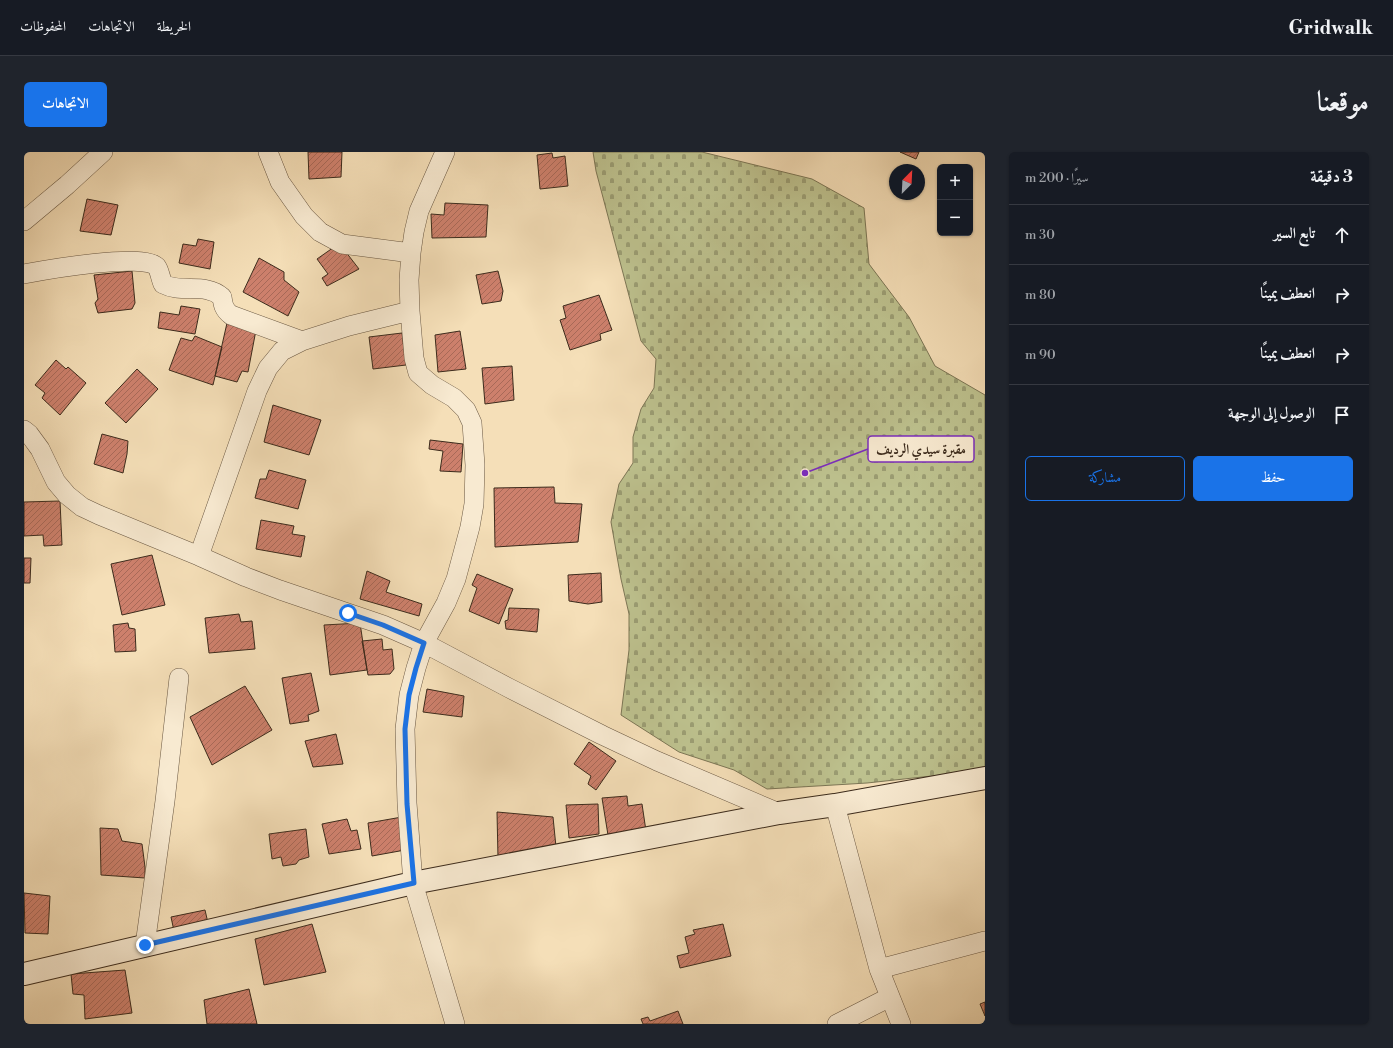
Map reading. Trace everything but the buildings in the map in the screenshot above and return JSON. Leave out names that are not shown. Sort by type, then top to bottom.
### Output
[{"type":"street","points":[[24,220],[67,185],[103,152]]},
{"type":"street","points":[[268,152],[280,182],[304,216],[320,232],[342,244],[411,253]]},
{"type":"street","points":[[445,152],[419,211],[411,253],[409,280],[410,311],[414,358],[418,373],[454,398],[466,410],[472,423],[475,464],[474,504],[463,557],[456,579],[446,603],[424,643],[416,668],[409,695],[405,729],[407,804],[414,883],[456,1024]]},
{"type":"street","points":[[24,274],[112,262],[133,260],[149,262],[158,267],[163,284],[174,288],[210,290],[222,297],[223,306],[231,315],[302,341]]},
{"type":"street","points":[[199,556],[257,391],[268,368],[282,352],[302,341],[349,326],[410,311]]},
{"type":"street","points":[[24,430],[29,434],[40,449],[56,482],[67,495],[82,507],[99,516],[199,556],[246,577],[383,625],[424,643],[508,688],[602,735],[664,764],[779,813]]},
{"type":"street","points":[[145,945],[166,801],[179,678]]},
{"type":"street","points":[[24,974],[414,883],[779,813],[835,805],[985,778]]},
{"type":"street","points":[[835,805],[879,969],[902,1024]]},
{"type":"street","points":[[879,969],[985,941]]},
{"type":"street","points":[[837,1024],[890,997]]},
{"type":"green space","points":[[593,152],[702,152],[812,179],[864,208],[869,264],[909,317],[935,366],[985,395],[985,767],[950,774],[867,783],[767,789],[734,770],[679,752],[621,715],[629,650],[629,614],[611,522],[619,484],[633,463],[633,437],[641,409],[654,388],[656,359],[641,341],[596,171]]},
{"type":"place","name":"مقبرة سيدي الرديف","points":[[805,473]]},
{"type":"route","points":[[145,945],[414,883],[407,804],[405,729],[409,695],[424,643],[383,625],[348,613]]}]
